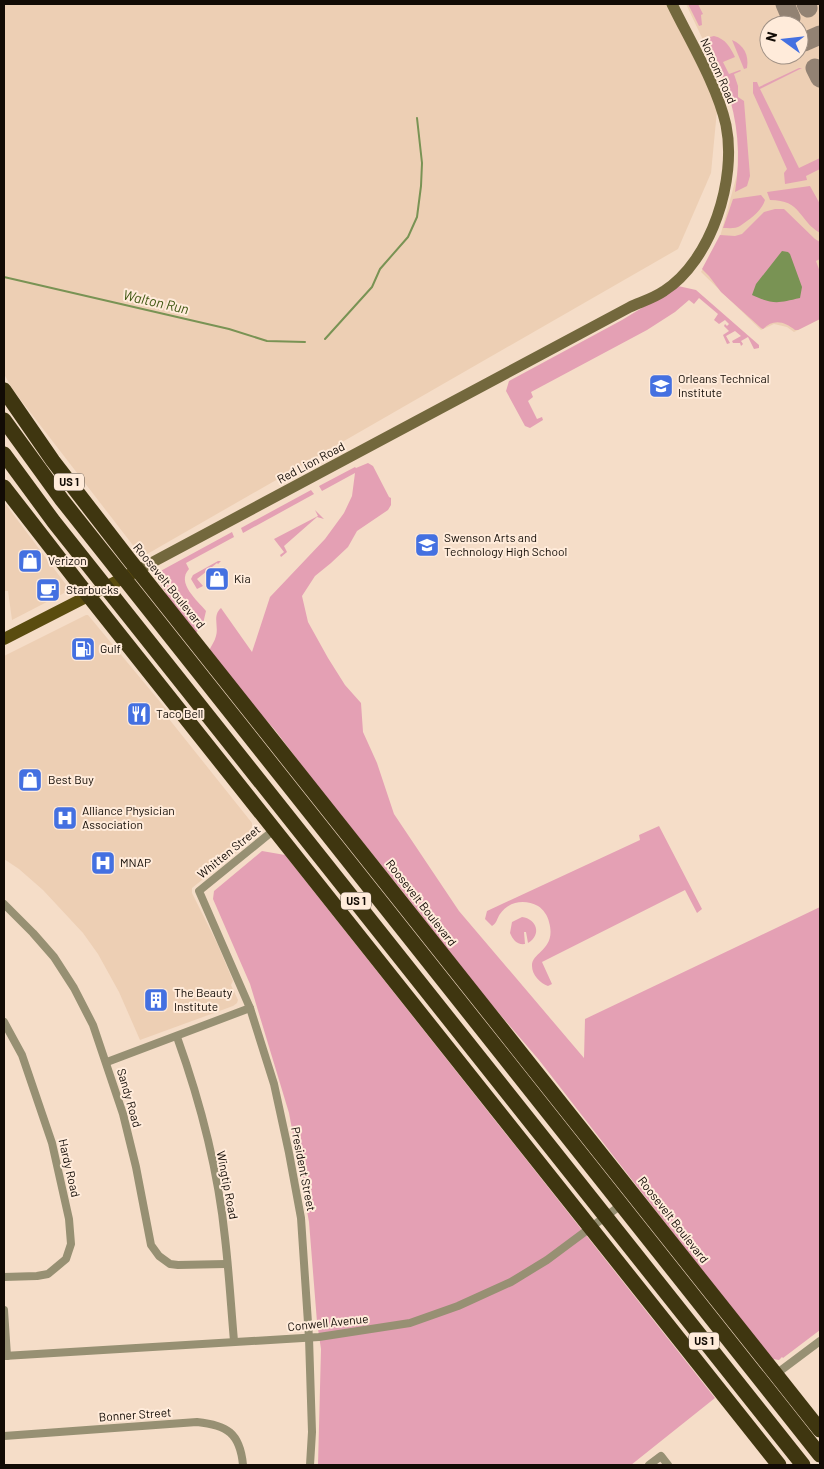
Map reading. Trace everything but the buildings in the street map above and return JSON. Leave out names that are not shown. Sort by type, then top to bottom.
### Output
[{"type":"highway","name":"Roosevelt Boulevard","points":[[4,390],[31,431],[138,570],[820,1430]]},
{"type":"highway","points":[[4,405],[31,431]]},
{"type":"highway","name":"US 1","points":[[4,420],[45,478],[123,578],[820,1455]]},
{"type":"highway","name":"US 1","points":[[4,454],[106,586],[803,1465]]},
{"type":"highway","name":"US 1","points":[[4,487],[779,1465]]},
{"type":"highway","points":[[253,715],[285,781]]},
{"type":"highway","points":[[413,942],[466,984]]},
{"type":"highway","points":[[479,1057],[518,1138]]},
{"type":"main road","name":"Red Lion Road","points":[[4,640],[138,570]]},
{"type":"street","name":"Norcom Road","points":[[672,4],[714,90],[726,125],[728,160],[723,196],[706,244],[685,273]]},
{"type":"street","name":"Norcom Road","points":[[673,274],[691,254],[718,211]]},
{"type":"street","name":"Red Lion Road","points":[[138,570],[630,307],[664,291],[685,273]]},
{"type":"street","name":"Red Lion Road","points":[[630,307],[673,274]]},
{"type":"street","name":"Whitten Street","points":[[199,891],[274,830]]},
{"type":"street","name":"President Street","points":[[199,891],[250,1008],[274,1084],[289,1152],[301,1218],[309,1338],[312,1432],[310,1465]]},
{"type":"street","name":"Sandy Road","points":[[4,904],[34,932],[54,957],[74,988],[93,1025],[123,1114],[136,1167],[151,1245],[159,1256],[170,1264],[226,1264]]},
{"type":"street","points":[[107,1062],[250,1008]]},
{"type":"street","name":"Hardy Road","points":[[4,1022],[22,1055],[52,1143],[69,1219],[71,1244],[66,1259],[48,1274],[4,1278]]},
{"type":"street","name":"Wingtip Road","points":[[177,1037],[198,1103],[220,1199],[234,1341]]},
{"type":"street","name":"Conwell Avenue","points":[[5,1356],[309,1338],[410,1323],[494,1291],[528,1272],[621,1205]]},
{"type":"street","points":[[4,1310],[5,1356]]},
{"type":"street","points":[[776,1374],[820,1341]]},
{"type":"street","name":"Bonner Street","points":[[4,1436],[197,1422],[214,1424],[228,1430],[236,1440],[242,1454],[242,1465]]},
{"type":"street","points":[[650,1465],[661,1456],[668,1465]]},
{"type":"shaded area","points":[[4,4],[667,4],[718,100],[711,173],[678,249],[142,557],[13,390],[4,374]]},
{"type":"shaded area","points":[[686,4],[820,4],[820,319],[794,332],[787,327],[774,324],[761,330],[701,272],[718,244],[741,160],[734,105]]},
{"type":"shaded area","points":[[688,4],[698,4],[703,14],[701,15],[702,25],[699,26]]},
{"type":"shaded area","points":[[714,36],[725,41],[735,57],[723,62],[729,74],[741,71],[734,74],[738,86],[738,97],[744,101],[750,176],[747,186],[735,192],[738,152],[736,126],[726,86],[728,85],[727,82],[724,83],[702,39]]},
{"type":"shaded area","points":[[732,40],[745,51],[747,68],[744,69]]},
{"type":"shaded area","points":[[802,68],[760,89],[799,168],[820,158],[820,169],[806,176],[807,180],[785,184],[784,173],[787,169],[753,93],[753,82],[757,82],[759,87]]},
{"type":"shaded area","points":[[810,186],[820,204],[820,233],[794,207],[788,203],[770,200],[767,192]]},
{"type":"shaded area","points":[[761,195],[765,200],[755,215],[738,227],[723,228],[733,199]]},
{"type":"shaded area","points":[[784,209],[820,242],[820,259],[816,261],[820,272],[820,319],[798,330],[779,322],[771,323],[763,329],[761,328],[721,292],[702,269],[720,235],[735,236],[742,234],[764,212]]},
{"type":"shaded area","points":[[782,251],[790,254],[802,287],[800,298],[776,302],[752,295],[756,284]]},
{"type":"shaded area","points":[[678,286],[696,290],[759,345],[759,348],[754,349],[748,337],[741,341],[743,344],[741,346],[740,343],[733,343],[732,341],[741,336],[735,331],[726,336],[730,343],[727,344],[723,335],[729,331],[724,326],[725,324],[727,326],[729,324],[725,320],[719,324],[714,320],[718,314],[699,298],[694,304],[689,300],[675,312],[647,330],[531,392],[533,397],[528,401],[537,419],[542,417],[543,420],[530,428],[525,426],[506,391],[509,381],[622,320]]},
{"type":"shaded area","points":[[368,463],[373,466],[391,498],[391,505],[388,510],[357,531],[348,547],[315,576],[302,596],[308,622],[345,685],[361,703],[363,732],[377,763],[394,814],[459,911],[584,1058],[585,1019],[820,907],[820,1330],[779,1360],[773,1359],[767,1354],[539,1060],[480,991],[275,730],[209,651],[217,632],[216,618],[221,608],[252,652],[270,597],[325,539],[344,513],[352,496],[355,473],[322,491],[319,486],[355,467]]},
{"type":"shaded area","points":[[311,490],[314,494],[243,533],[241,528]]},
{"type":"shaded area","points":[[4,502],[70,590],[12,620],[8,591],[4,591]]},
{"type":"shaded area","points":[[315,510],[324,519],[317,517],[284,546],[287,552],[281,557],[280,555],[284,552],[274,539],[318,516]]},
{"type":"shaded area","points":[[232,532],[234,537],[186,563],[189,569],[186,574],[186,586],[206,611],[202,628],[195,633],[165,595],[166,593],[155,577],[155,574]]},
{"type":"shaded area","points":[[221,561],[197,579],[203,586],[197,589],[191,579],[193,575]]},
{"type":"shaded area","points":[[88,615],[166,709],[165,714],[252,823],[249,832],[254,838],[192,888],[192,893],[217,943],[233,981],[231,985],[238,1000],[237,1003],[140,1040],[119,992],[98,954],[83,933],[43,890],[19,869],[4,859],[4,656]]},
{"type":"shaded area","points":[[659,826],[702,909],[697,913],[685,890],[542,962],[552,984],[548,986],[537,978],[532,966],[535,957],[547,945],[550,939],[551,931],[542,909],[528,902],[518,902],[508,906],[492,926],[485,919],[487,911],[640,840],[639,835]]},
{"type":"shaded area","points":[[262,851],[285,855],[715,1398],[631,1465],[318,1465],[321,1349],[309,1222],[289,1113],[250,984],[213,899],[214,891]]},
{"type":"shaded area","points":[[522,917],[531,921],[536,928],[535,936],[528,943],[526,932],[524,932],[525,944],[520,944],[512,938],[510,933],[512,922]]},
{"type":"waterway","name":"Walton Run","points":[[325,339],[372,287],[380,269],[408,237],[417,217],[422,163],[417,118]]},
{"type":"waterway","name":"Walton Run","points":[[4,277],[229,329],[267,341],[305,342]]},
{"type":"taxiway","points":[[785,4],[790,15]]},
{"type":"taxiway","points":[[806,4],[808,8]]},
{"type":"taxiway","points":[[809,40],[820,35]]},
{"type":"taxiway","points":[[815,68],[820,78]]},
{"type":"place","name":"Orleans Technical Institute","points":[[661,386]]},
{"type":"place","name":"Swenson Arts and Technology High School","points":[[427,545]]},
{"type":"place","name":"Verizon","points":[[30,561]]},
{"type":"place","name":"Kia","points":[[217,579]]},
{"type":"place","name":"Starbucks","points":[[48,590]]},
{"type":"place","name":"Gulf","points":[[83,649]]},
{"type":"place","name":"Taco Bell","points":[[139,714]]},
{"type":"place","name":"Best Buy","points":[[30,780]]},
{"type":"place","name":"Alliance Physician Association","points":[[65,818]]},
{"type":"place","name":"MNAP","points":[[103,863]]},
{"type":"place","name":"The Beauty Institute","points":[[156,1000]]}]
